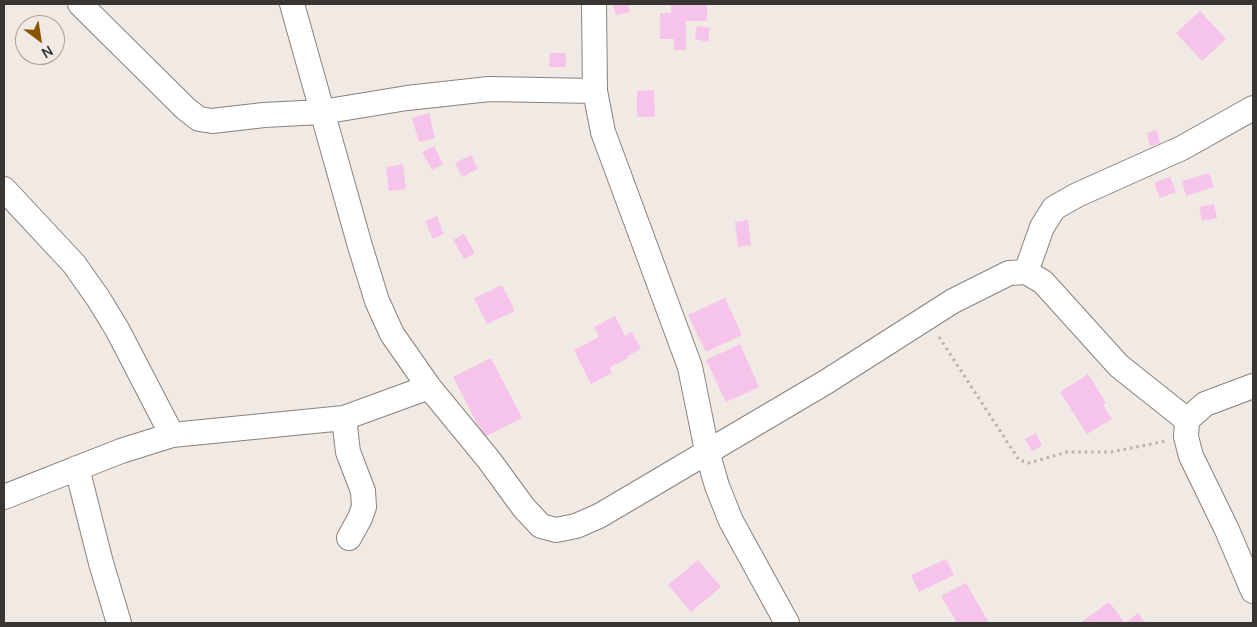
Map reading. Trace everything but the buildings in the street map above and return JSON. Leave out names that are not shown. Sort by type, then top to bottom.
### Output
[{"type":"street","points":[[80,4],[186,109],[199,119],[212,122],[264,115],[322,112],[407,98],[488,89],[596,91]]},
{"type":"street","points":[[292,4],[377,301],[392,334],[429,386],[489,460],[524,508],[541,526],[556,530],[576,526],[599,516],[826,382],[926,317],[1009,273],[1026,272],[1043,282],[1119,366],[1186,428],[1190,456],[1227,530],[1253,591]]},
{"type":"street","points":[[594,4],[596,91],[603,132],[690,367],[707,451],[717,486],[731,521],[787,623]]},
{"type":"street","points":[[1026,272],[1042,227],[1054,208],[1077,195],[1182,148],[1253,108]]},
{"type":"street","points":[[4,189],[74,264],[98,298],[117,329],[172,436]]},
{"type":"street","points":[[4,497],[121,451],[172,436],[344,418],[429,386]]},
{"type":"street","points":[[1186,428],[1205,404],[1253,386]]},
{"type":"street","points":[[344,418],[348,452],[363,491],[364,507],[349,538]]},
{"type":"street","points":[[77,468],[101,563],[119,623]]},
{"type":"path","points":[[926,317],[1020,460],[1029,463],[1067,452],[1112,452],[1186,428]]}]
